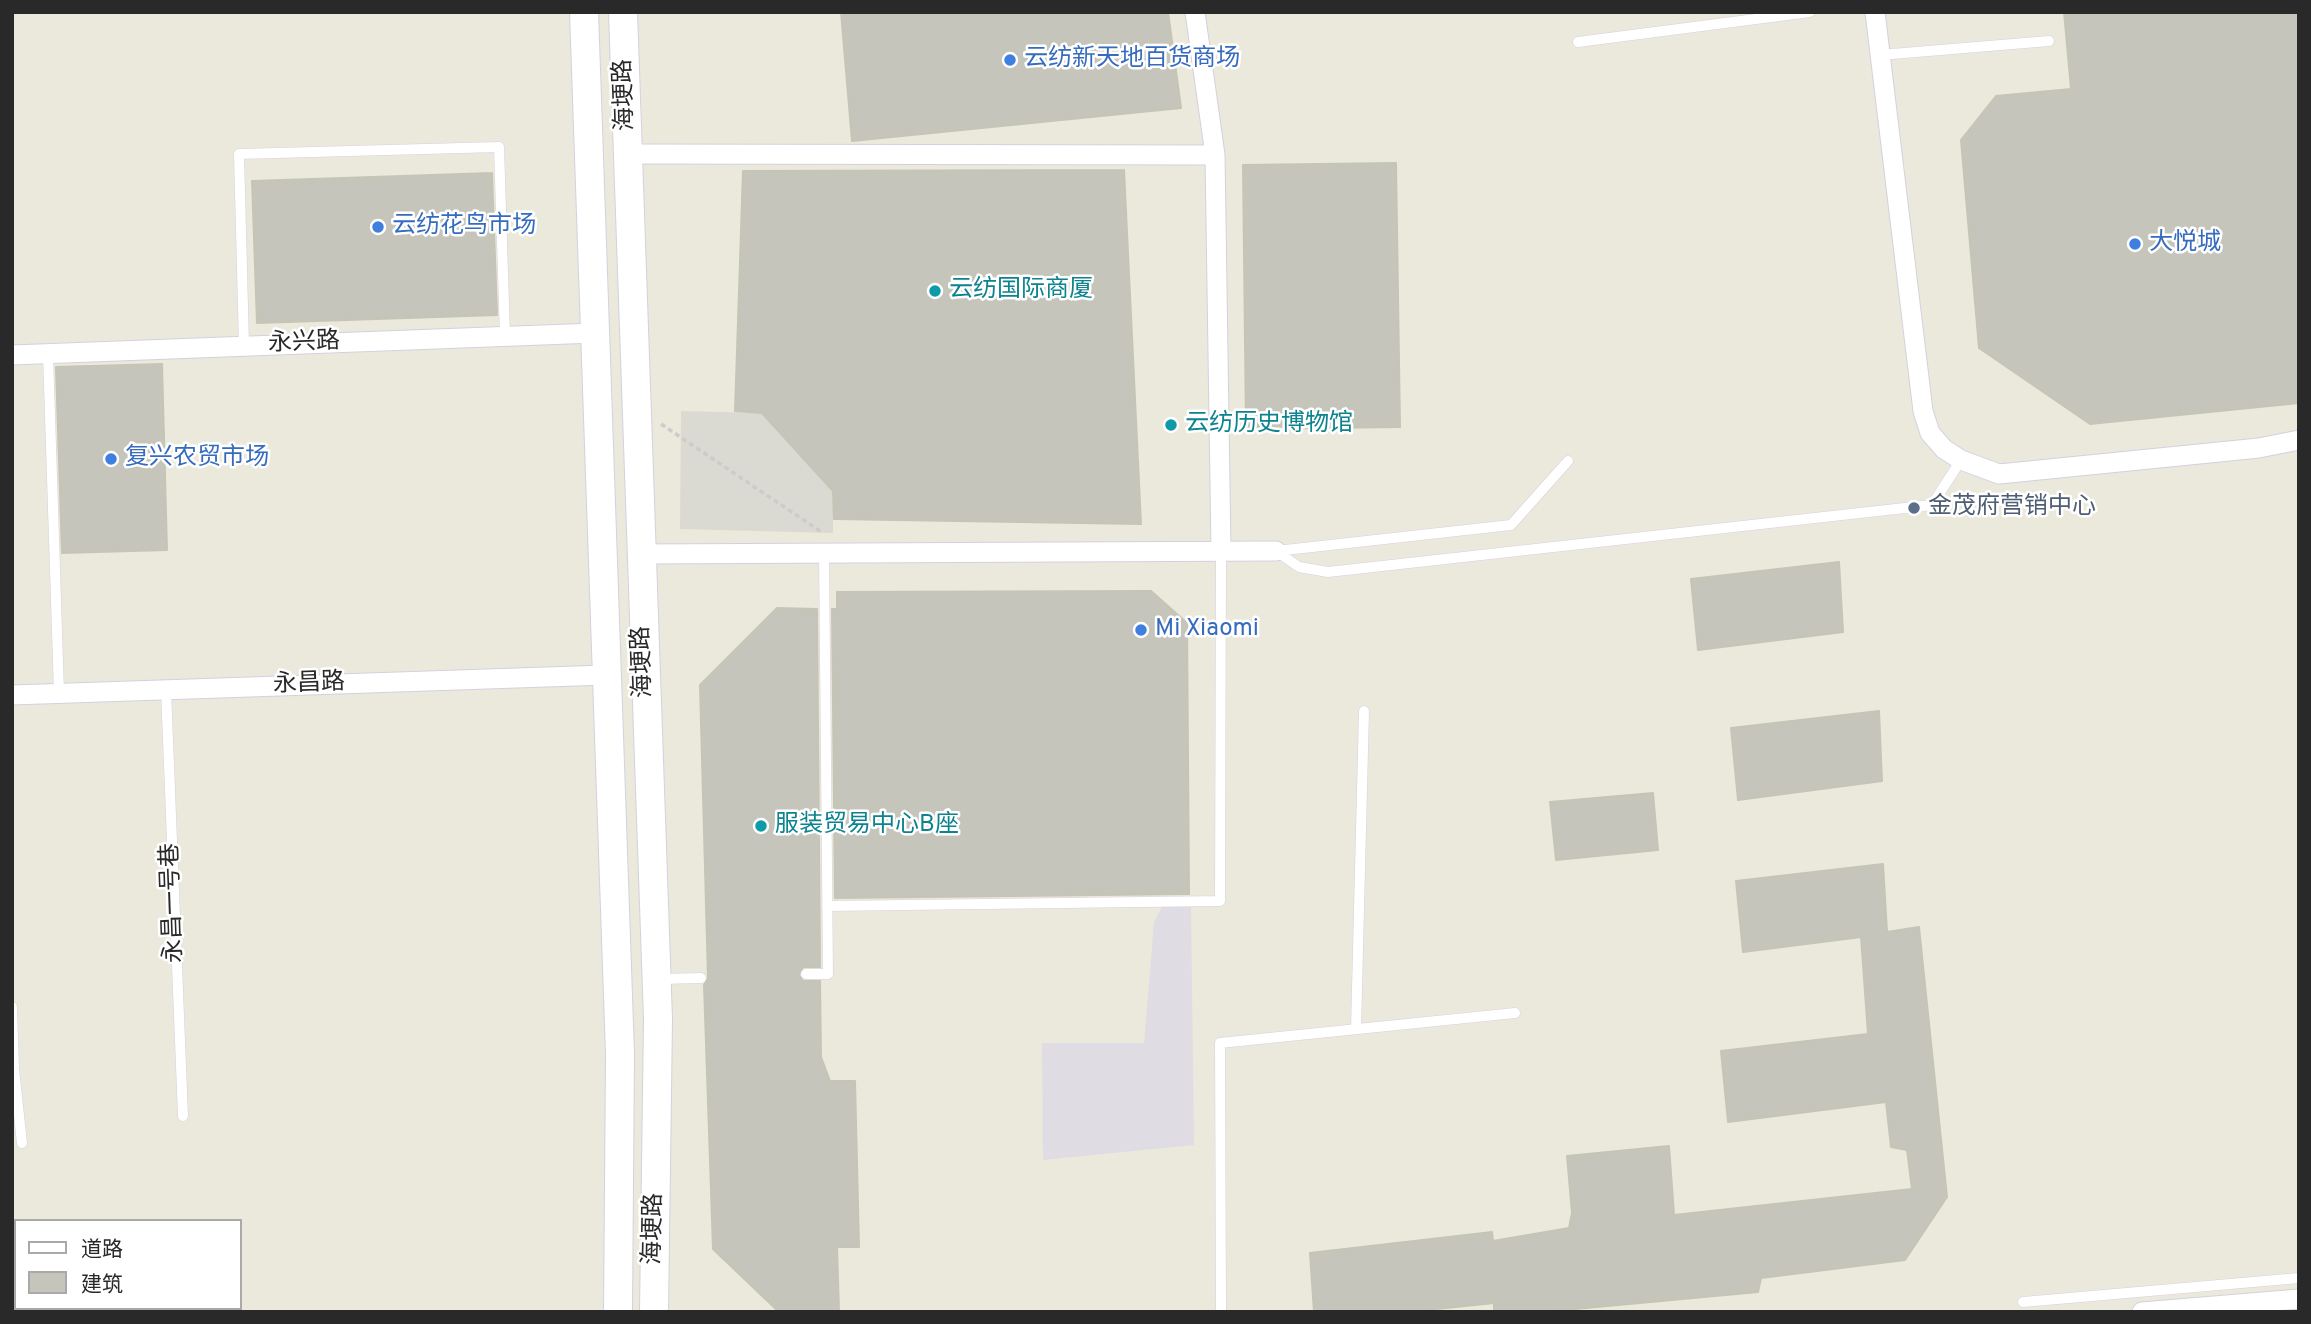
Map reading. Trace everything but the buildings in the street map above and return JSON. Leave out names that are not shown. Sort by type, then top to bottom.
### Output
[{"type":"main road","name":"海埂路","points":[[584,12],[620,1054],[618,1312]]},
{"type":"main road","name":"海埂路","points":[[623,12],[657,979],[654,1312]]},
{"type":"street","points":[[1195,12],[1215,155],[1221,551]]},
{"type":"street","points":[[1875,12],[1923,411],[1930,433],[1944,449],[1961,460],[1999,474],[2259,448],[2299,440]]},
{"type":"street","points":[[627,154],[1215,155]]},
{"type":"street","name":"永兴路","points":[[12,355],[595,333]]},
{"type":"street","points":[[641,554],[1276,551]]},
{"type":"street","name":"永昌路","points":[[12,695],[606,675]]},
{"type":"street","points":[[2143,1312],[2299,1299]]},
{"type":"lane","points":[[1578,43],[1810,12]]},
{"type":"lane","points":[[1880,55],[2049,41]]},
{"type":"lane","points":[[244,346],[239,154],[499,147],[505,336]]},
{"type":"lane","points":[[48,354],[59,693]]},
{"type":"lane","points":[[1276,551],[1299,567],[1328,572],[1931,505],[1961,460]]},
{"type":"lane","points":[[1276,551],[1511,525],[1568,461]]},
{"type":"lane","points":[[827,906],[1220,901],[1221,551]]},
{"type":"lane","points":[[806,974],[828,974],[824,552]]},
{"type":"lane","name":"永昌一号巷","points":[[166,690],[183,1116]]},
{"type":"lane","points":[[1356,1029],[1364,711]]},
{"type":"lane","points":[[657,979],[701,978]]},
{"type":"lane","points":[[12,1007],[14,1069],[22,1143]]},
{"type":"lane","points":[[1221,1312],[1220,1043],[1515,1013]]},
{"type":"lane","points":[[2023,1302],[2299,1278]]},
{"type":"path","points":[[635,408],[851,551]]},
{"type":"shaded area","points":[[681,411],[762,413],[833,491],[833,533],[680,529]]},
{"type":"shaded area","points":[[1164,903],[1191,904],[1194,1145],[1043,1160],[1042,1043],[1144,1043],[1154,922]]},
{"type":"place","name":"云纺新天地百货商场","points":[[1010,60]]},
{"type":"place","name":"云纺花鸟市场","points":[[378,227]]},
{"type":"place","name":"大悦城","points":[[2135,244]]},
{"type":"place","name":"云纺国际商厦","points":[[935,291]]},
{"type":"place","name":"云纺历史博物馆","points":[[1171,425]]},
{"type":"place","name":"复兴农贸市场","points":[[111,459]]},
{"type":"place","name":"金茂府营销中心","points":[[1914,508]]},
{"type":"place","name":"Mi Xiaomi","points":[[1141,630]]},
{"type":"place","name":"服装贸易中心B座","points":[[761,826]]}]
